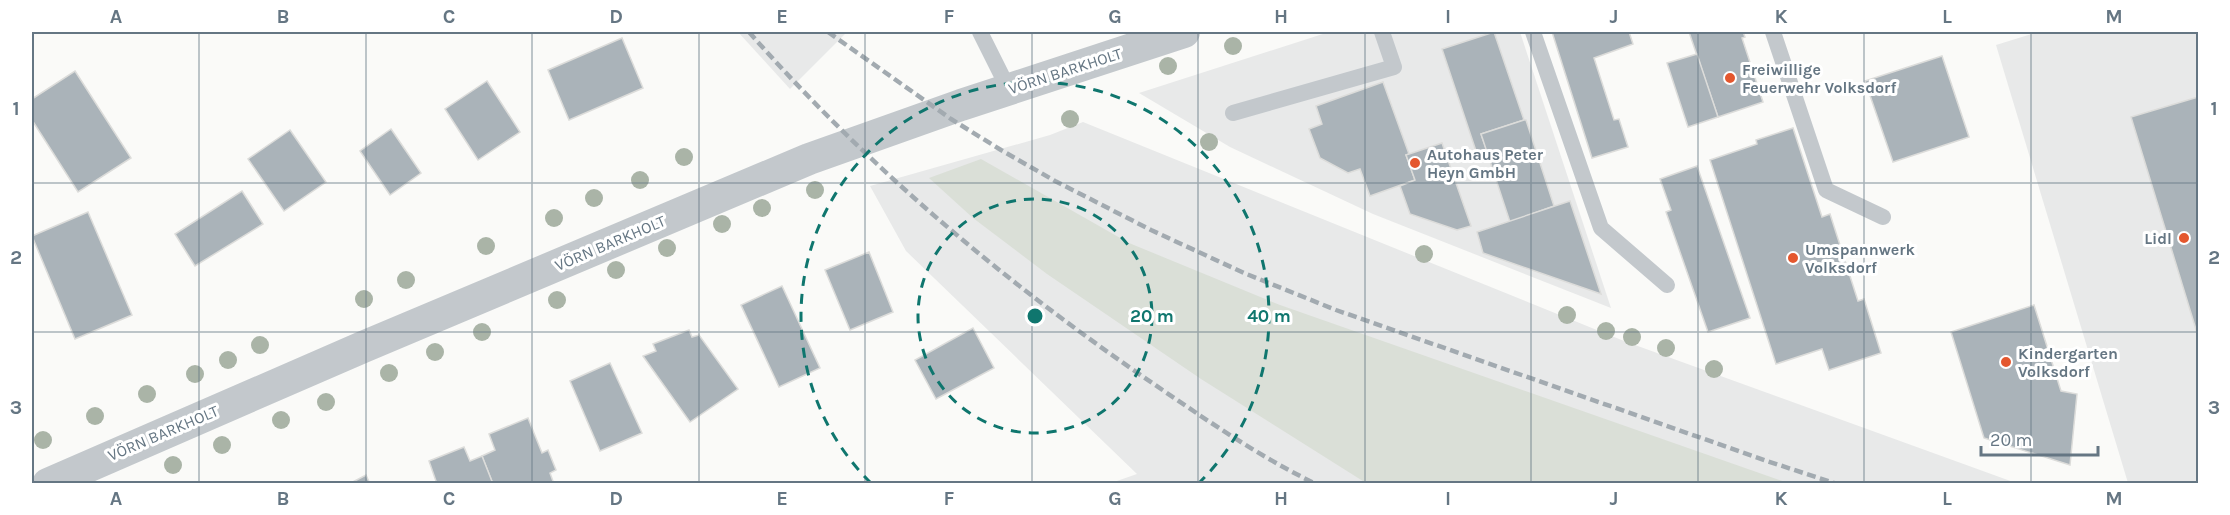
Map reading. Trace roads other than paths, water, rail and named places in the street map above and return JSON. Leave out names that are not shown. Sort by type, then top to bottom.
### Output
[{"type":"street","name":"VÖRN BARKHOLT","points":[[48,483],[809,159],[1009,90],[1123,41],[1184,32]]},
{"type":"lane","points":[[980,32],[1009,90]]},
{"type":"lane","points":[[1233,112],[1394,67],[1382,32]]},
{"type":"lane","points":[[1533,32],[1601,228],[1667,285]]},
{"type":"lane","points":[[1773,32],[1826,190],[1882,217]]},
{"type":"railway","points":[[749,32],[793,81],[886,172],[935,216],[1036,299],[1205,419],[1248,447],[1316,484]]},
{"type":"railway","points":[[828,32],[951,119],[1001,150],[1055,181],[1151,230],[1244,273],[1336,310],[1837,484]]},
{"type":"place","name":"Freiwillige Feuerwehr Volksdorf","points":[[1730,78]]},
{"type":"place","name":"Autohaus Peter Heyn GmbH","points":[[1415,163]]},
{"type":"place","name":"Lidl","points":[[2184,238]]},
{"type":"place","name":"Umspannwerk Volksdorf","points":[[1793,258]]},
{"type":"place","name":"Kindergarten Volksdorf","points":[[2006,362]]}]
